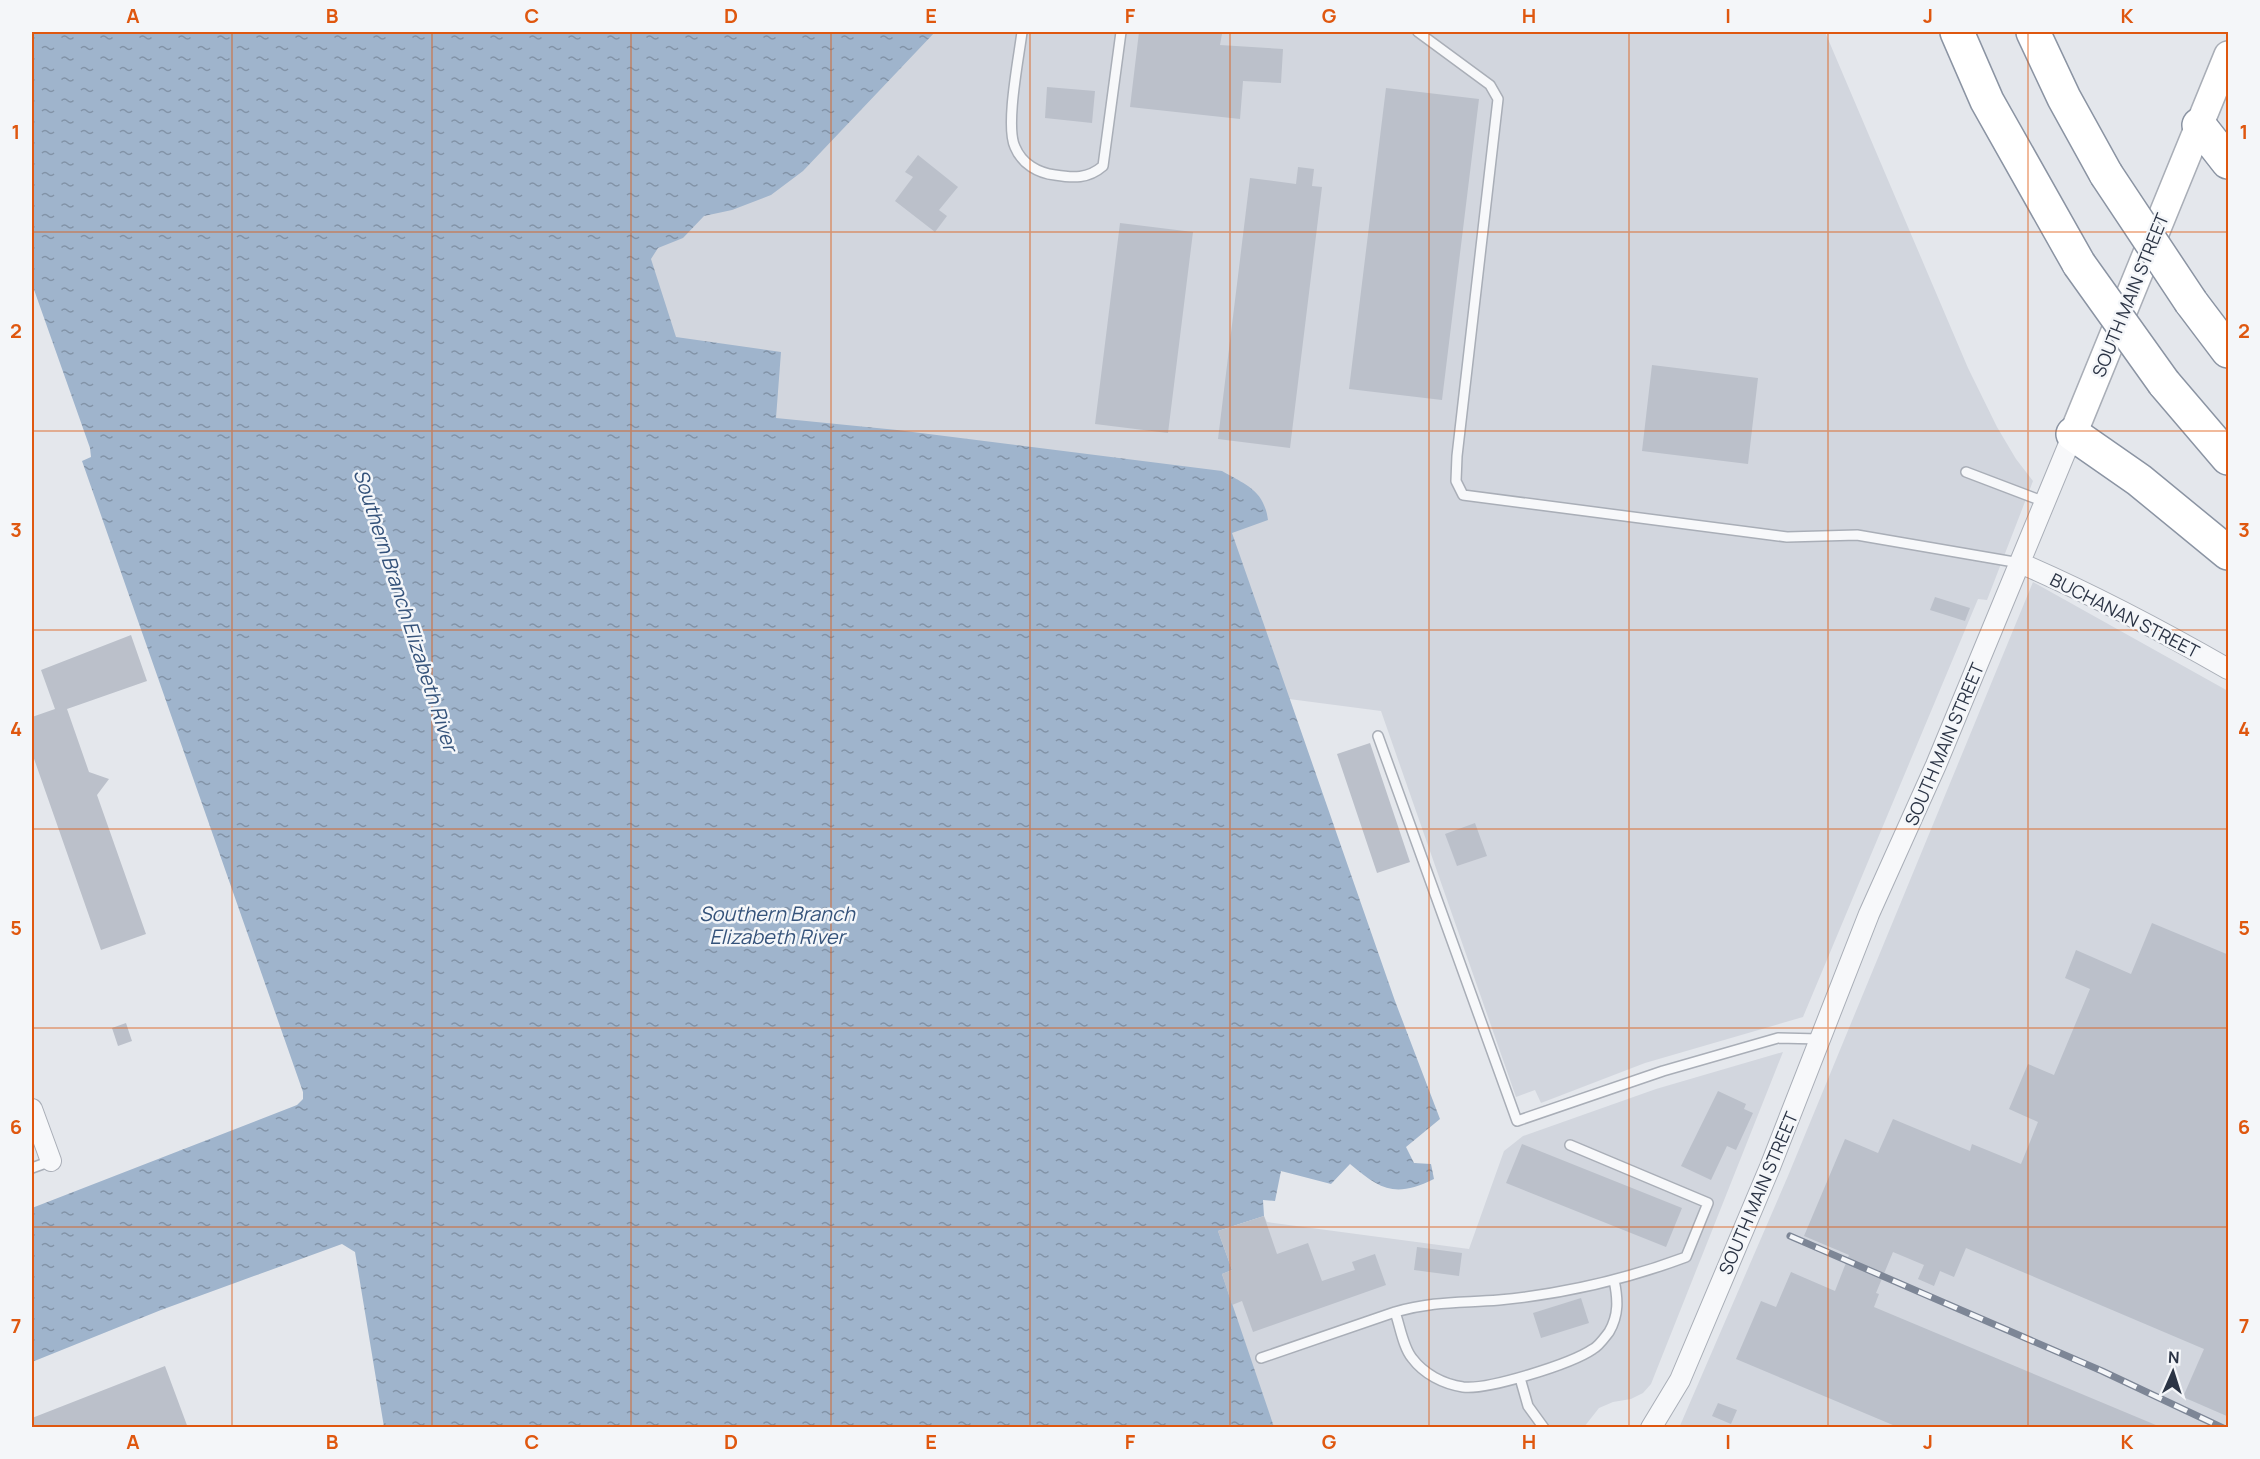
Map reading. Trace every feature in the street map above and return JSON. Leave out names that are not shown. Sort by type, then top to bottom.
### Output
[{"type":"highway","points":[[1957,32],[1987,101],[2079,264],[2164,383],[2229,458]]},
{"type":"highway","points":[[2033,32],[2064,98],[2106,174],[2191,302],[2229,351]]},
{"type":"highway","points":[[2199,125],[2229,162]]},
{"type":"highway","points":[[2073,434],[2139,480],[2229,553]]},
{"type":"street","name":"SOUTH MAIN STREET","points":[[1651,1428],[1680,1380],[1770,1167],[1869,914],[1936,765],[2229,55]]},
{"type":"street","name":"BUCHANAN STREET","points":[[2020,563],[2143,621],[2229,669]]},
{"type":"street","points":[[32,1109],[51,1161]]},
{"type":"lane","points":[[1022,32],[1013,114],[1014,146],[1030,166],[1043,174],[1079,178],[1093,174],[1102,166],[1121,32]]},
{"type":"lane","points":[[1418,32],[1490,85],[1498,99],[1457,456],[1456,481],[1463,495],[1787,537],[1857,535],[2020,563]]},
{"type":"lane","points":[[1966,472],[2044,502]]},
{"type":"lane","points":[[1378,736],[1517,1122],[1663,1071],[1778,1038],[1820,1039]]},
{"type":"lane","points":[[1261,1358],[1427,1303],[1500,1300],[1614,1280],[1686,1257],[1708,1203],[1570,1145]]},
{"type":"lane","points":[[32,1168],[51,1161]]},
{"type":"lane","points":[[1395,1312],[1411,1357],[1442,1382],[1464,1387],[1491,1385],[1520,1378],[1594,1349],[1608,1332],[1617,1312],[1618,1299],[1614,1280]]},
{"type":"lane","points":[[1520,1378],[1528,1406],[1544,1428]]},
{"type":"shaded area","points":[[492,32],[1825,32],[1968,368],[1997,427],[2016,459],[2033,481],[1987,600],[1978,599],[1803,1017],[1645,1063],[1541,1103],[1535,1090],[1516,1097],[1381,711],[697,622]]},
{"type":"shaded area","points":[[2033,582],[2228,691],[2228,1427],[1679,1428],[1788,1176]]},
{"type":"shaded area","points":[[1783,1052],[1651,1384],[1643,1393],[1631,1399],[1613,1402],[1599,1408],[1584,1427],[973,1427],[1129,1261],[1264,1216],[1267,1222],[1469,1249],[1504,1151],[1523,1136],[1656,1089]]},
{"type":"water","name":"Southern Branch Elizabeth River","points":[[32,32],[935,32],[803,171],[771,195],[732,210],[704,216],[683,238],[658,248],[651,259],[676,337],[781,352],[776,418],[897,430],[1222,471],[1246,485],[1258,495],[1262,502],[1268,520],[1232,533],[1395,1001],[1440,1119],[1406,1147],[1414,1163],[1431,1164],[1434,1179],[1420,1185],[1398,1189],[1380,1185],[1350,1164],[1331,1184],[1281,1171],[1275,1201],[1263,1200],[1264,1216],[1218,1231],[1232,1270],[1222,1274],[1274,1427],[384,1427],[355,1252],[342,1244],[161,1310],[32,1362],[32,1208],[297,1105],[303,1099],[303,1092],[82,461],[91,457],[90,448],[32,284]]},
{"type":"building","points":[[1139,32],[1222,34],[1220,45],[1283,49],[1281,83],[1243,81],[1240,119],[1130,107]]},
{"type":"building","points":[[1047,87],[1095,91],[1092,123],[1045,118]]},
{"type":"building","points":[[1386,88],[1479,99],[1442,400],[1349,389]]},
{"type":"building","points":[[918,155],[958,187],[939,210],[947,216],[935,232],[895,201],[913,177],[905,172]]},
{"type":"building","points":[[1298,167],[1314,169],[1312,186],[1322,187],[1290,448],[1218,439],[1250,178],[1296,184]]},
{"type":"building","points":[[1120,223],[1193,232],[1168,433],[1095,424]]},
{"type":"building","points":[[1652,365],[1758,378],[1748,464],[1642,451]]},
{"type":"building","points":[[1935,597],[1970,608],[1965,621],[1930,610]]},
{"type":"building","points":[[131,635],[147,681],[67,709],[89,772],[109,779],[97,795],[146,934],[101,950],[32,753],[32,717],[55,709],[41,670]]},
{"type":"building","points":[[1370,743],[1410,862],[1377,873],[1337,754]]},
{"type":"building","points":[[1475,823],[1487,856],[1457,866],[1445,834]]},
{"type":"building","points":[[2152,923],[2229,955],[2229,1417],[2183,1397],[2204,1349],[1966,1248],[1954,1277],[1940,1271],[1934,1286],[1918,1279],[1924,1265],[1893,1252],[1876,1293],[1879,1294],[1874,1307],[2163,1428],[1900,1428],[1736,1359],[1761,1301],[1776,1307],[1791,1272],[1835,1291],[1849,1255],[1804,1236],[1845,1139],[1878,1153],[1893,1119],[1970,1151],[1972,1144],[2021,1164],[2038,1122],[2009,1109],[2028,1064],[2054,1075],[2090,989],[2065,978],[2076,950],[2131,974]]},
{"type":"building","points":[[126,1023],[132,1041],[118,1046],[112,1028]]},
{"type":"building","points":[[1718,1091],[1746,1104],[1744,1109],[1753,1113],[1736,1150],[1727,1146],[1711,1180],[1681,1166]]},
{"type":"building","points":[[1522,1144],[1682,1208],[1666,1247],[1506,1183]]},
{"type":"building","points":[[1264,1216],[1277,1254],[1308,1243],[1322,1281],[1355,1270],[1352,1262],[1375,1254],[1386,1285],[1253,1332],[1242,1301],[1232,1305],[1222,1274],[1232,1270],[1218,1231]]},
{"type":"building","points":[[1417,1247],[1462,1253],[1459,1276],[1414,1270]]},
{"type":"building","points":[[1581,1298],[1589,1323],[1541,1338],[1533,1313]]},
{"type":"building","points":[[165,1366],[188,1428],[32,1428],[32,1418]]},
{"type":"building","points":[[1718,1403],[1737,1410],[1731,1424],[1712,1416]]},
{"type":"railway","points":[[1790,1236],[2102,1371],[2223,1428]]}]
